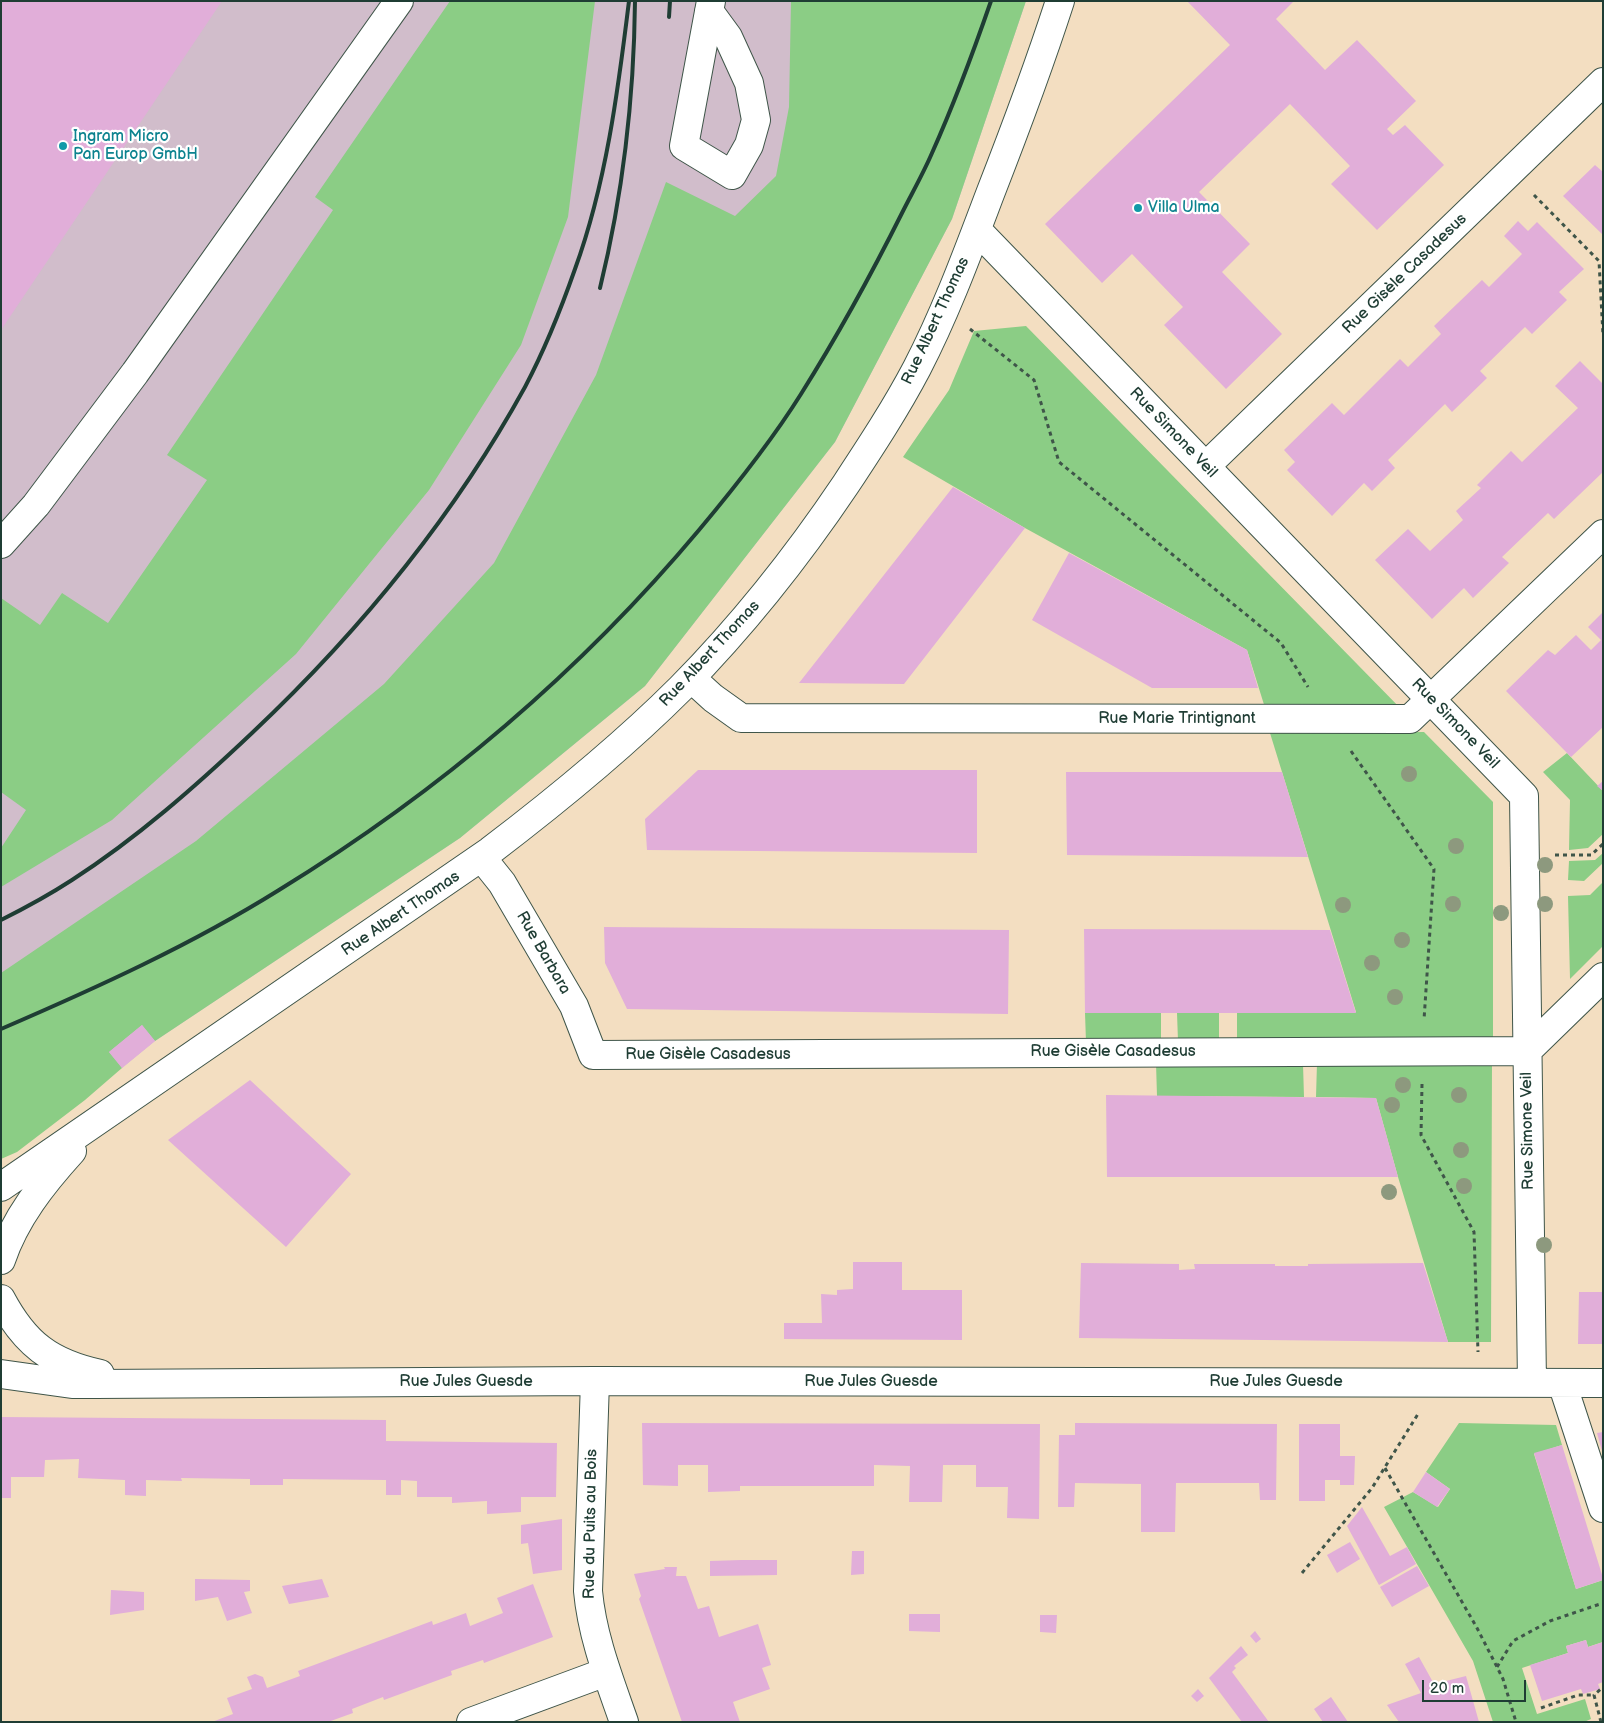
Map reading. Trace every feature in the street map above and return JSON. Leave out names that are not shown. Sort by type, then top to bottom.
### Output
[{"type":"street","points":[[1,544],[36,505],[135,373],[399,1]]},
{"type":"street","name":"Rue Albert Thomas","points":[[1,1187],[482,858],[576,784],[644,723],[691,678],[761,600],[829,509],[868,451],[904,393],[933,335],[976,230],[1046,48],[1060,1]]},
{"type":"street","points":[[710,6],[728,37],[749,84],[756,120],[749,145],[732,175],[684,146],[710,6]]},
{"type":"street","name":"Rue Gisèle Casadesus","points":[[1206,466],[1603,82]]},
{"type":"street","name":"Rue Simone Veil","points":[[976,230],[1524,796],[1532,1383]]},
{"type":"street","name":"Rue Marie Trintignant","points":[[691,678],[712,698],[741,718],[1410,719],[1603,534]]},
{"type":"street","name":"Rue Barbara","points":[[482,858],[502,884],[574,1006],[594,1055]]},
{"type":"street","points":[[1527,1051],[1603,977]]},
{"type":"street","name":"Rue Gisèle Casadesus","points":[[594,1055],[1527,1051]]},
{"type":"street","name":"Rue Albert Thomas","points":[[1,1260],[22,1216],[46,1181],[74,1150],[117,1108]]},
{"type":"street","name":"Rue Jules Guesde","points":[[1,1299],[21,1330],[45,1354],[59,1362],[77,1368],[140,1383]]},
{"type":"street","name":"Rue Jules Guesde","points":[[1,1374],[72,1384],[595,1382],[1603,1383]]},
{"type":"street","name":"Rue du Puits au Bois","points":[[595,1382],[587,1583],[593,1624],[606,1672],[624,1722]]},
{"type":"street","points":[[1562,1383],[1603,1508]]},
{"type":"street","points":[[471,1722],[606,1672]]},
{"type":"path","points":[[1511,171],[1599,261],[1603,335]]},
{"type":"path","points":[[945,308],[1034,380],[1059,462],[1281,643],[1328,719],[1434,870],[1423,1050],[1421,1135],[1474,1232],[1478,1382]]},
{"type":"path","points":[[1525,855],[1591,855],[1603,844]]},
{"type":"path","points":[[1302,1573],[1372,1488],[1418,1417],[1419,1382]]},
{"type":"path","points":[[1385,1468],[1497,1667],[1503,1679],[1516,1722]]},
{"type":"path","points":[[1497,1667],[1513,1641],[1550,1621],[1603,1603]]},
{"type":"path","points":[[1541,1708],[1578,1695],[1594,1696],[1603,1687]]},
{"type":"path","points":[[1594,1696],[1601,1722]]},
{"type":"shaded area","points":[[1,1],[1026,1],[952,219],[835,442],[645,686],[460,838],[155,1041],[122,1068],[1,1121]]},
{"type":"green space","points":[[450,1],[595,1],[568,217],[521,345],[429,490],[296,654],[112,820],[1,887],[1,848],[26,810],[1,792],[1,598],[40,625],[62,593],[108,623],[207,480],[167,455],[333,210],[315,197]]},
{"type":"green space","points":[[791,1],[1026,1],[952,219],[835,442],[645,686],[460,838],[155,1041],[142,1025],[109,1052],[122,1068],[85,1100],[17,1152],[1,1159],[1,973],[196,841],[384,684],[494,563],[596,375],[666,182],[735,216],[776,176],[789,107]]},
{"type":"green space","points":[[1026,326],[1405,713],[1266,711],[1247,650],[1025,528],[903,457],[949,390],[974,331]]},
{"type":"green space","points":[[1424,732],[1493,802],[1493,1041],[1237,1042],[1237,1013],[1356,1012],[1270,733]]},
{"type":"green space","points":[[1567,753],[1603,791],[1603,834],[1588,848],[1569,850],[1570,800],[1543,772]]},
{"type":"green space","points":[[1603,853],[1603,863],[1584,881],[1568,880],[1569,861],[1595,860]]},
{"type":"green space","points":[[1603,882],[1603,946],[1570,979],[1568,896],[1590,895]]},
{"type":"green space","points":[[1085,1013],[1161,1013],[1161,1042],[1086,1042]]},
{"type":"green space","points":[[1177,1013],[1219,1013],[1219,1042],[1178,1041]]},
{"type":"green space","points":[[1492,1061],[1491,1342],[1448,1342],[1376,1098],[1316,1097],[1317,1063]]},
{"type":"green space","points":[[1156,1063],[1303,1064],[1304,1097],[1157,1096]]},
{"type":"green space","points":[[1459,1423],[1556,1425],[1562,1445],[1534,1454],[1576,1589],[1603,1580],[1603,1642],[1588,1647],[1586,1640],[1566,1646],[1568,1653],[1522,1668],[1537,1714],[1585,1699],[1591,1719],[1584,1722],[1493,1722],[1473,1661],[1384,1507],[1413,1492],[1438,1507],[1450,1489],[1426,1472]]},
{"type":"building","name":"Ingram Micro Pan Europ GmbH","points":[[1,1],[222,1],[1,330]]},
{"type":"building","name":"Villa Ulma","points":[[1187,1],[1294,1],[1276,19],[1325,70],[1357,40],[1416,101],[1387,129],[1393,135],[1405,125],[1444,165],[1377,230],[1331,184],[1350,166],[1290,104],[1199,192],[1250,244],[1222,272],[1282,334],[1226,389],[1164,325],[1183,307],[1132,254],[1102,283],[1045,224],[1230,45]]},
{"type":"building","points":[[1595,165],[1603,172],[1603,235],[1563,196]]},
{"type":"building","points":[[1518,221],[1528,231],[1537,222],[1584,269],[1559,292],[1567,300],[1532,334],[1525,327],[1480,371],[1487,378],[1452,412],[1445,404],[1388,460],[1395,468],[1372,491],[1364,483],[1332,516],[1287,470],[1295,462],[1284,450],[1332,403],[1344,415],[1400,359],[1408,367],[1441,334],[1434,326],[1482,280],[1489,287],[1522,254],[1504,236]]},
{"type":"building","points":[[1580,361],[1603,384],[1603,472],[1554,519],[1548,513],[1502,557],[1509,563],[1473,598],[1464,588],[1432,619],[1375,560],[1408,529],[1430,551],[1463,520],[1456,511],[1481,488],[1477,485],[1511,451],[1522,462],[1578,408],[1555,386]]},
{"type":"building","points":[[953,487],[1025,528],[904,684],[799,683]]},
{"type":"building","points":[[1069,553],[1247,650],[1258,688],[1152,688],[1032,620]]},
{"type":"building","points":[[1603,612],[1603,727],[1571,757],[1506,691],[1548,650],[1555,655],[1576,635],[1591,650],[1601,640],[1588,627]]},
{"type":"building","points":[[698,770],[977,770],[977,853],[647,850],[645,819]]},
{"type":"building","points":[[1066,772],[1282,772],[1308,857],[1067,855]]},
{"type":"building","points":[[1603,781],[1603,791],[1597,786]]},
{"type":"building","points":[[604,927],[1009,930],[1008,1014],[627,1009],[605,963]]},
{"type":"building","points":[[1084,929],[1330,930],[1356,1013],[1085,1013]]},
{"type":"building","points":[[142,1025],[155,1041],[122,1068],[109,1052]]},
{"type":"building","points":[[250,1080],[351,1174],[286,1247],[168,1140]]},
{"type":"building","points":[[1106,1095],[1376,1098],[1398,1177],[1107,1177]]},
{"type":"building","points":[[853,1262],[902,1262],[902,1290],[962,1290],[962,1340],[784,1339],[784,1323],[822,1323],[821,1294],[837,1295],[837,1290],[853,1289]]},
{"type":"building","points":[[1081,1263],[1179,1264],[1179,1270],[1195,1269],[1194,1264],[1308,1266],[1308,1264],[1423,1263],[1448,1342],[1079,1338]]},
{"type":"building","points":[[1579,1292],[1602,1292],[1602,1344],[1578,1344]]},
{"type":"building","points":[[1,1417],[386,1420],[386,1441],[557,1443],[556,1497],[521,1497],[521,1512],[487,1514],[487,1501],[452,1503],[452,1497],[417,1497],[417,1481],[401,1480],[401,1495],[386,1495],[386,1480],[283,1479],[283,1485],[250,1485],[250,1479],[181,1478],[182,1481],[146,1480],[146,1496],[125,1495],[125,1480],[78,1478],[79,1459],[45,1460],[44,1477],[11,1477],[11,1498],[1,1498]]},
{"type":"building","points":[[642,1423],[1040,1424],[1039,1519],[1007,1518],[1008,1487],[976,1487],[976,1465],[943,1465],[942,1502],[909,1502],[910,1466],[874,1465],[874,1486],[740,1486],[740,1491],[708,1492],[708,1465],[678,1465],[678,1486],[643,1485]]},
{"type":"building","points":[[1075,1423],[1277,1424],[1276,1500],[1260,1500],[1259,1483],[1176,1483],[1175,1532],[1141,1532],[1141,1484],[1075,1483],[1074,1507],[1058,1507],[1059,1435],[1075,1435]]},
{"type":"building","points":[[1299,1424],[1340,1424],[1340,1456],[1355,1456],[1354,1485],[1340,1485],[1340,1480],[1325,1480],[1325,1501],[1299,1501]]},
{"type":"building","points":[[1603,1432],[1603,1451],[1602,1451],[1597,1433]]},
{"type":"building","points":[[1562,1445],[1603,1578],[1603,1580],[1576,1589],[1534,1453]]},
{"type":"building","points":[[1426,1472],[1450,1489],[1437,1507],[1413,1492]]},
{"type":"building","points":[[1362,1507],[1390,1556],[1407,1547],[1416,1564],[1379,1585],[1347,1526]]},
{"type":"building","points":[[562,1519],[562,1570],[533,1574],[528,1543],[521,1544],[521,1525]]},
{"type":"building","points":[[1350,1542],[1360,1559],[1337,1573],[1327,1555]]},
{"type":"building","points":[[852,1551],[864,1551],[864,1574],[851,1575]]},
{"type":"building","points":[[777,1560],[777,1575],[710,1576],[710,1561]]},
{"type":"building","points":[[1417,1566],[1429,1586],[1392,1607],[1380,1587]]},
{"type":"building","points":[[664,1567],[677,1567],[676,1576],[686,1576],[698,1609],[709,1606],[719,1637],[758,1624],[771,1665],[762,1668],[770,1689],[733,1702],[740,1722],[682,1722],[639,1599],[641,1596],[634,1574],[665,1569]]},
{"type":"building","points":[[195,1579],[250,1580],[250,1591],[244,1592],[252,1613],[227,1621],[218,1597],[195,1601]]},
{"type":"building","points":[[322,1579],[329,1597],[289,1604],[282,1586]]},
{"type":"building","points":[[533,1584],[553,1637],[484,1663],[483,1660],[451,1671],[452,1675],[384,1700],[383,1697],[352,1709],[353,1713],[328,1722],[212,1722],[233,1714],[227,1698],[252,1689],[247,1677],[255,1674],[263,1677],[267,1688],[300,1676],[298,1671],[432,1621],[433,1625],[466,1613],[470,1626],[503,1613],[497,1598]]},
{"type":"building","points":[[111,1590],[144,1592],[144,1610],[110,1615]]},
{"type":"building","points":[[909,1614],[940,1614],[940,1632],[909,1631]]},
{"type":"building","points":[[1040,1615],[1057,1615],[1056,1633],[1040,1632]]},
{"type":"building","points":[[1255,1631],[1261,1639],[1256,1643],[1250,1636]]},
{"type":"building","points":[[1586,1640],[1588,1647],[1603,1642],[1603,1682],[1598,1684],[1600,1689],[1583,1694],[1581,1689],[1542,1701],[1530,1665],[1568,1653],[1566,1646]]},
{"type":"building","points":[[1241,1646],[1248,1655],[1234,1666],[1236,1668],[1232,1672],[1269,1722],[1242,1722],[1209,1678]]},
{"type":"building","points":[[1419,1657],[1434,1684],[1466,1676],[1479,1722],[1399,1722],[1387,1705],[1421,1693],[1405,1664]]},
{"type":"building","points":[[1198,1689],[1204,1696],[1197,1702],[1191,1696]]},
{"type":"building","points":[[1331,1697],[1348,1722],[1323,1722],[1314,1709]]},
{"type":"railway","points":[[1,920],[63,886],[96,864],[188,792],[252,733],[330,654],[367,613],[436,527],[497,435],[525,387],[564,299],[586,237],[603,171],[610,137],[629,1]]},
{"type":"railway","points":[[600,288],[615,217],[626,146],[630,110],[635,1]]},
{"type":"railway","points":[[669,17],[670,1]]},
{"type":"railway","points":[[1,1029],[108,982],[212,929],[338,853],[395,813],[504,727],[605,633],[653,582],[726,497],[777,429],[815,372],[866,282],[925,168],[956,97],[991,1]]},
{"type":"place","name":"Ingram Micro Pan Europ GmbH","points":[[63,146]]},
{"type":"place","name":"Villa Ulma","points":[[1138,208]]}]
